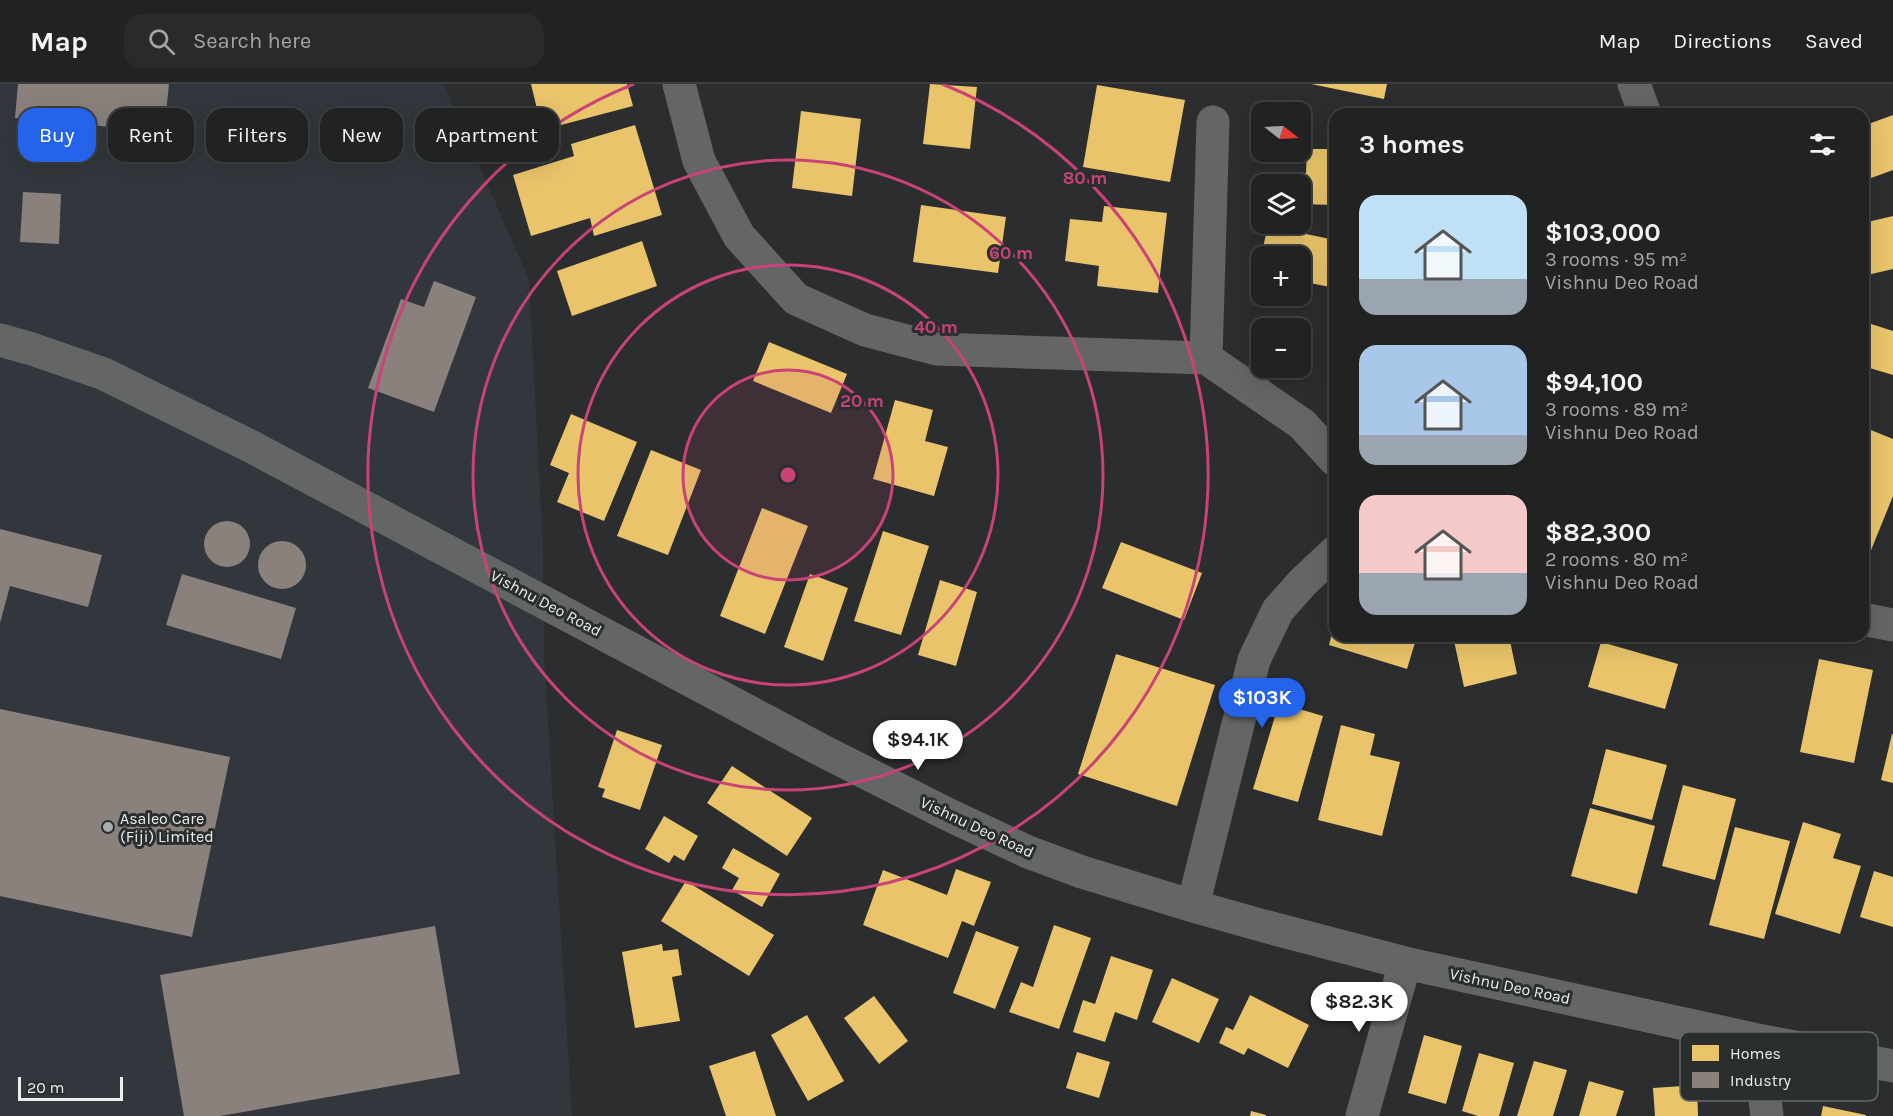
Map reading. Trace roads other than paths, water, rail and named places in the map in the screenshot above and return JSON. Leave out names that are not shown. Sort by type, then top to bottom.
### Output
[{"type":"street","points":[[679,84],[699,161],[739,236],[796,299],[865,330],[937,349],[1206,357],[1302,424],[1329,453]]},
{"type":"street","points":[[1634,84],[1644,108]]},
{"type":"street","points":[[1206,357],[1213,122]]},
{"type":"street","name":"Vishnu Deo Road","points":[[0,340],[104,374],[255,448],[810,745],[957,819],[1039,856],[1082,872],[1193,906],[1405,963],[1721,1032]]},
{"type":"street","points":[[1193,906],[1254,660],[1278,610],[1329,558]]},
{"type":"street","points":[[1869,620],[1893,625]]},
{"type":"street","points":[[1362,1116],[1405,963]]},
{"type":"street","name":"Vishnu Deo Road","points":[[1878,1063],[1893,1066]]},
{"type":"street","points":[[1765,1101],[1767,1116]]},
{"type":"place","name":"Asaleo Care (Fiji) Limited","points":[[108,827]]}]
